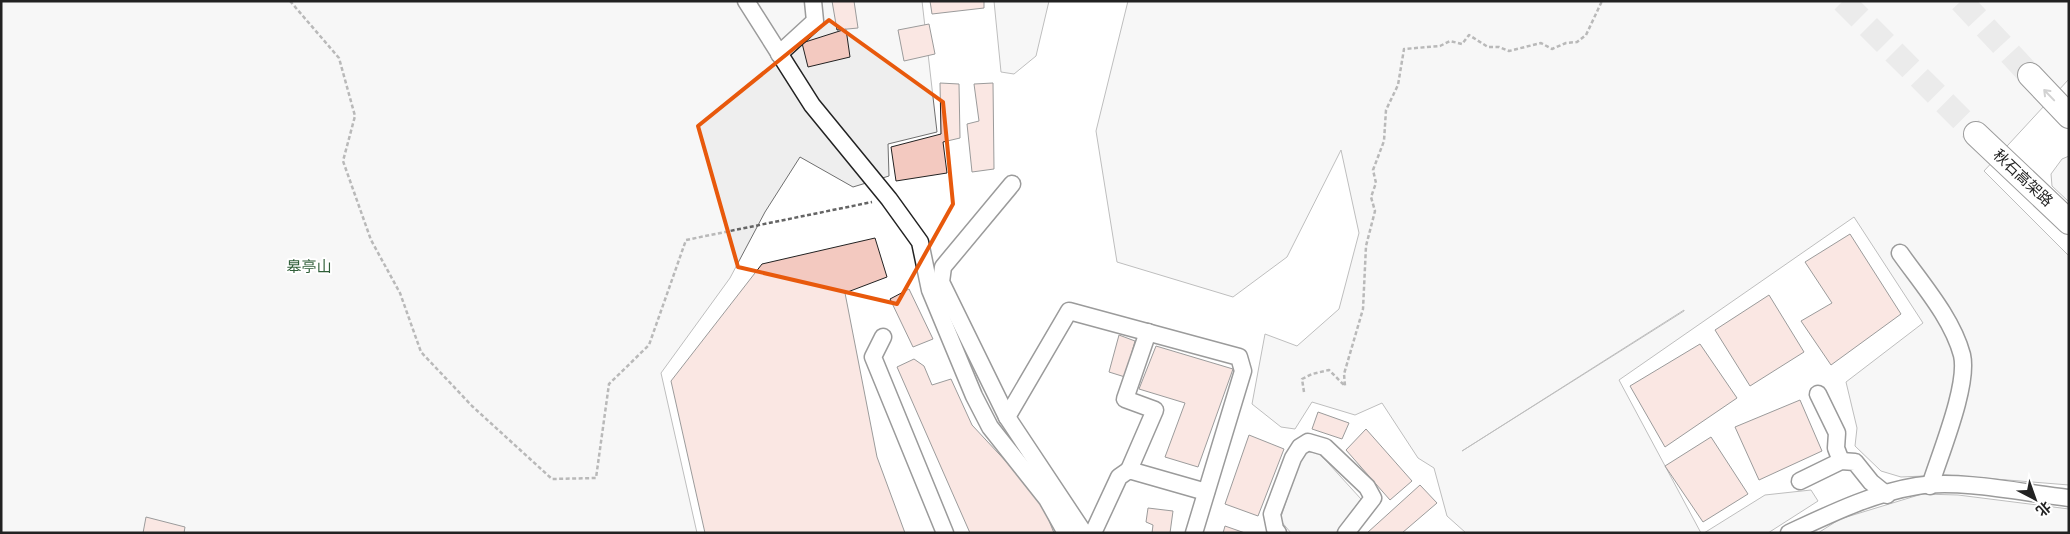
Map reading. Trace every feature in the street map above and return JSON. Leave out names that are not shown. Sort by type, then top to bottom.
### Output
[{"type":"highway","points":[[2030,75],[2069,116]]},
{"type":"highway","name":"秋石高架路","points":[[1976,134],[2069,222]]},
{"type":"street","points":[[746,1],[812,105],[889,199],[920,242],[930,290],[974,396],[990,427],[1048,499],[1066,533]]},
{"type":"street","points":[[779,54],[815,22],[813,1]]},
{"type":"street","points":[[1012,184],[943,267],[941,282],[1008,417],[1084,533]]},
{"type":"street","points":[[1900,253],[1946,318],[1962,356],[1960,391],[1930,486]]},
{"type":"street","points":[[1008,417],[1069,311],[1239,357],[1243,371],[1194,533]]},
{"type":"street","points":[[1094,533],[1119,477],[1129,470],[1155,410],[1125,399],[1148,332]]},
{"type":"street","points":[[884,337],[873,357],[945,533]]},
{"type":"street","points":[[1818,394],[1837,432],[1836,448],[1841,461]]},
{"type":"street","points":[[1278,533],[1275,530],[1272,514],[1293,458],[1300,448],[1308,442],[1325,447],[1367,487],[1372,498],[1346,533]]},
{"type":"street","points":[[1800,481],[1841,461],[1855,462],[1871,482],[1887,495]]},
{"type":"street","points":[[1129,470],[1206,492]]},
{"type":"street","points":[[1789,533],[1850,505],[1918,486],[1978,487],[2069,498]]},
{"type":"path","points":[[290,1],[339,58],[355,116],[344,161],[370,240],[400,293],[421,352],[472,406],[552,480],[596,478],[609,384],[649,345],[686,240],[889,199]]},
{"type":"path","points":[[1304,392],[1302,379],[1312,374],[1329,370],[1345,386],[1344,374],[1363,310],[1366,246],[1374,211],[1371,197],[1376,183],[1373,170],[1384,141],[1386,110],[1398,85],[1404,49],[1440,46],[1450,41],[1462,44],[1469,35],[1488,47],[1499,47],[1509,51],[1541,43],[1552,49],[1566,43],[1578,42],[1586,34],[1602,1]]},
{"type":"highlighted area","points":[[829,20],[943,102],[953,204],[897,304],[738,267],[698,126]]},
{"type":"green space","name":"皋亭山","points":[[1,1],[922,1],[937,132],[888,144],[889,176],[853,187],[800,157],[765,212],[730,278],[661,373],[697,533],[1,533]]},
{"type":"green space","points":[[994,1],[1049,1],[1036,56],[1014,74],[1001,72]]},
{"type":"green space","points":[[1128,1],[2069,1],[2069,79],[1984,171],[2069,256],[2069,485],[1946,475],[1901,477],[1881,471],[1855,446],[1857,428],[1846,382],[1923,323],[1854,217],[1619,380],[1701,533],[1466,533],[1447,516],[1434,468],[1418,458],[1382,403],[1355,415],[1312,402],[1295,429],[1281,427],[1252,404],[1265,334],[1297,346],[1339,309],[1359,233],[1341,150],[1287,257],[1233,297],[1117,262],[1096,131]],"holes":[[[1684,310],[1684,311],[1462,451]]]},
{"type":"green space","points":[[2069,156],[2069,202],[2052,186],[2051,174],[2062,159]]},
{"type":"green space","points":[[1307,452],[1319,453],[1361,499],[1336,533],[1291,533],[1280,520],[1299,462]]},
{"type":"green space","points":[[1811,490],[1818,501],[1768,533],[1704,533],[1765,495]]},
{"type":"green space","points":[[1922,494],[1958,495],[2069,509],[2069,533],[1818,533],[1840,519]]},
{"type":"building","points":[[832,1],[854,1],[858,28],[837,30]]},
{"type":"building","points":[[930,1],[984,1],[984,8],[932,14]]},
{"type":"building","points":[[929,24],[935,54],[904,61],[898,30]]},
{"type":"building","points":[[846,29],[850,57],[808,67],[802,43]]},
{"type":"building","points":[[940,83],[959,84],[960,138],[943,142],[947,173],[896,181],[891,147],[941,134]]},
{"type":"building","points":[[993,83],[994,169],[972,172],[967,124],[979,121],[974,84]]},
{"type":"building","points":[[1850,234],[1901,314],[1831,365],[1801,321],[1832,303],[1805,262]]},
{"type":"building","points":[[875,238],[887,277],[845,293],[877,457],[905,533],[705,533],[671,381],[762,264]]},
{"type":"building","points":[[909,289],[933,339],[913,347],[890,299]]},
{"type":"building","points":[[1769,295],[1804,352],[1750,386],[1715,330]]},
{"type":"building","points":[[1119,335],[1135,341],[1125,377],[1109,372]]},
{"type":"building","points":[[1700,344],[1737,398],[1665,447],[1630,386]]},
{"type":"building","points":[[1156,346],[1233,369],[1198,467],[1165,457],[1185,403],[1139,389]]},
{"type":"building","points":[[914,359],[924,366],[932,385],[951,379],[972,425],[1040,498],[1054,533],[970,533],[897,367]]},
{"type":"building","points":[[1800,400],[1822,451],[1759,480],[1735,427]]},
{"type":"building","points":[[1318,412],[1349,423],[1342,439],[1312,429]]},
{"type":"building","points":[[1366,429],[1412,481],[1390,500],[1346,450]]},
{"type":"building","points":[[1249,435],[1284,449],[1258,516],[1225,504]]},
{"type":"building","points":[[1711,437],[1748,494],[1703,522],[1665,466]]},
{"type":"building","points":[[1420,485],[1437,503],[1402,533],[1367,533]]},
{"type":"building","points":[[1148,508],[1173,511],[1170,533],[1152,533],[1153,525],[1146,522]]},
{"type":"building","points":[[146,517],[185,527],[184,533],[143,533]]},
{"type":"building","points":[[1225,526],[1245,533],[1223,533]]},
{"type":"tunnel","points":[[1843,1],[1976,134]]},
{"type":"tunnel","points":[[1961,1],[2030,75]]}]
